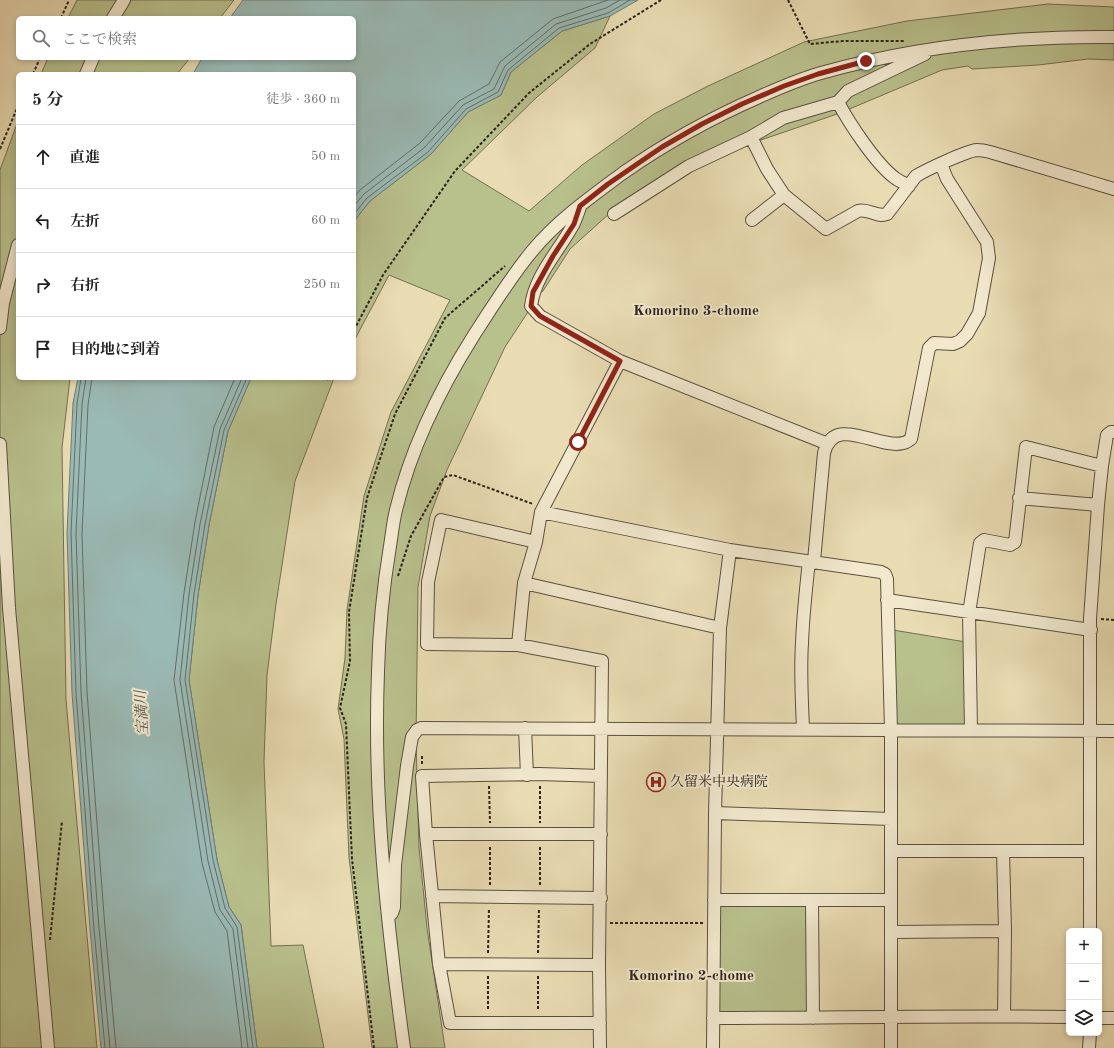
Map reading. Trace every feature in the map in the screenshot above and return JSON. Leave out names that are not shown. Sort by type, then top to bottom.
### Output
[{"type":"street","points":[[114,16],[124,0]]},
{"type":"street","points":[[404,1048],[387,917],[380,838],[377,698],[380,622],[385,579],[396,510],[411,458],[430,412],[460,358],[493,304],[534,248],[580,206],[608,184],[662,147],[702,124],[742,104],[784,86],[818,74],[866,61],[938,48],[976,43],[1077,37],[1114,37]]},
{"type":"street","points":[[614,214],[689,166],[751,138],[784,118],[838,102],[848,91],[938,48]]},
{"type":"street","points":[[87,72],[92,60]]},
{"type":"street","points":[[838,102],[846,116],[877,159],[895,178],[909,186]]},
{"type":"street","points":[[751,138],[767,169],[784,195],[826,229],[862,210],[882,216],[887,214],[916,176],[922,172],[976,150],[990,152],[1114,189]]},
{"type":"street","points":[[803,729],[801,686],[805,600],[812,561],[824,453],[830,440],[838,435],[846,433],[893,444],[904,443],[912,439],[929,348],[934,343],[953,344],[960,341],[967,334],[979,313],[990,258],[987,242],[947,179],[941,164]]},
{"type":"street","points":[[752,220],[784,195]]},
{"type":"street","points":[[580,206],[574,224],[553,256],[533,292],[531,306],[540,316],[620,361],[828,444]]},
{"type":"street","points":[[0,328],[3,303],[16,253]]},
{"type":"street","points":[[518,645],[524,583],[536,542],[541,512],[620,361]]},
{"type":"street","points":[[1090,928],[1090,619],[1102,466],[1107,435],[1114,432]]},
{"type":"street","points":[[0,444],[9,608],[48,1048]]},
{"type":"street","points":[[971,730],[969,612],[980,543],[984,540],[1010,545],[1015,542],[1026,447],[1102,466]]},
{"type":"street","points":[[1019,498],[1098,505]]},
{"type":"street","points":[[541,512],[730,550],[812,561],[881,572],[885,574],[891,730],[891,1048]]},
{"type":"street","points":[[536,542],[441,520],[428,582],[426,644],[518,645],[602,661],[601,923],[599,965],[600,1048]]},
{"type":"street","points":[[713,1048],[715,813],[720,628],[730,550]]},
{"type":"street","points":[[524,583],[720,628]]},
{"type":"street","points":[[887,600],[1091,630]]},
{"type":"street","points":[[387,917],[392,913],[394,906],[395,865],[412,737],[417,730],[421,728],[1114,731]]},
{"type":"street","points":[[525,728],[527,774]]},
{"type":"street","points":[[600,1023],[450,1023],[439,964],[426,834],[422,776],[527,774],[601,776]]},
{"type":"street","points":[[715,813],[891,819]]},
{"type":"street","points":[[426,834],[601,834]]},
{"type":"street","points":[[891,851],[1090,851]]},
{"type":"street","points":[[1003,851],[1005,930],[1004,1016]]},
{"type":"street","points":[[432,896],[600,898]]},
{"type":"street","points":[[714,900],[891,900]]},
{"type":"street","points":[[812,900],[813,1018]]},
{"type":"street","points":[[891,932],[1005,930]]},
{"type":"street","points":[[439,964],[599,965]]},
{"type":"street","points":[[713,1018],[891,1016],[1066,1017]]},
{"type":"street","points":[[1102,1018],[1114,1018]]},
{"type":"street","points":[[1090,1036],[1090,1048]]},
{"type":"path","points":[[61,16],[69,0]]},
{"type":"path","points":[[356,326],[383,275],[455,171],[529,93],[590,44],[661,0]]},
{"type":"path","points":[[788,0],[810,44],[843,41],[910,41]]},
{"type":"path","points":[[34,72],[39,60]]},
{"type":"path","points":[[0,149],[16,111]]},
{"type":"path","points":[[49,945],[51,938],[62,821]]},
{"type":"path","points":[[601,923],[714,923]]},
{"type":"green space","points":[[77,0],[234,0],[222,16],[69,16]]},
{"type":"green space","points":[[1048,4],[1114,7],[1114,60],[1088,59],[1038,65],[972,69],[968,66],[942,70],[840,113],[758,141],[752,131],[610,213],[570,249],[543,291],[527,302],[528,312],[505,347],[447,470],[430,516],[418,587],[416,739],[419,847],[427,928],[445,1048],[372,1048],[349,857],[344,739],[338,709],[345,658],[347,610],[364,496],[391,412],[450,300],[389,275],[356,337],[356,218],[370,201],[431,154],[468,112],[501,95],[511,72],[562,31],[610,16],[595,48],[537,97],[462,170],[529,211],[582,165],[654,114],[708,86],[804,42],[907,21]]},
{"type":"green space","points":[[47,60],[188,60],[179,72],[42,72]]},
{"type":"green space","points":[[16,126],[16,380],[70,380],[62,448],[66,700],[97,1048],[0,1048],[0,170]]},
{"type":"green space","points":[[250,380],[333,380],[295,481],[276,604],[267,675],[264,762],[271,946],[303,945],[324,1048],[257,1048],[241,925],[229,907],[217,860],[189,680],[198,595],[209,525],[228,431]]},
{"type":"green space","points":[[893,630],[966,642],[967,727],[894,726]]},
{"type":"green space","points":[[716,903],[810,903],[811,1013],[715,1015]]},
{"type":"water","points":[[243,0],[638,0],[610,16],[562,31],[511,72],[501,95],[468,112],[431,154],[370,201],[356,218],[356,72],[194,72],[201,60],[356,60],[356,16],[231,16]]},
{"type":"water","name":"宝満川","points":[[78,380],[250,380],[228,431],[209,525],[198,595],[189,680],[217,860],[229,907],[241,925],[257,1048],[101,1048],[90,929],[72,693],[67,533],[73,403]]},
{"type":"place","name":"久留米中央病院","points":[[656,782]]},
{"type":"district","name":"Komorino 3-chome","points":[[696,311]]},
{"type":"district","name":"Komorino 2-chome","points":[[691,976]]},
{"type":"route","points":[[578,442],[620,361],[540,316],[531,306],[533,292],[553,256],[574,224],[580,206],[635,165],[662,147],[702,124],[742,104],[784,86],[818,74],[866,61]]}]
